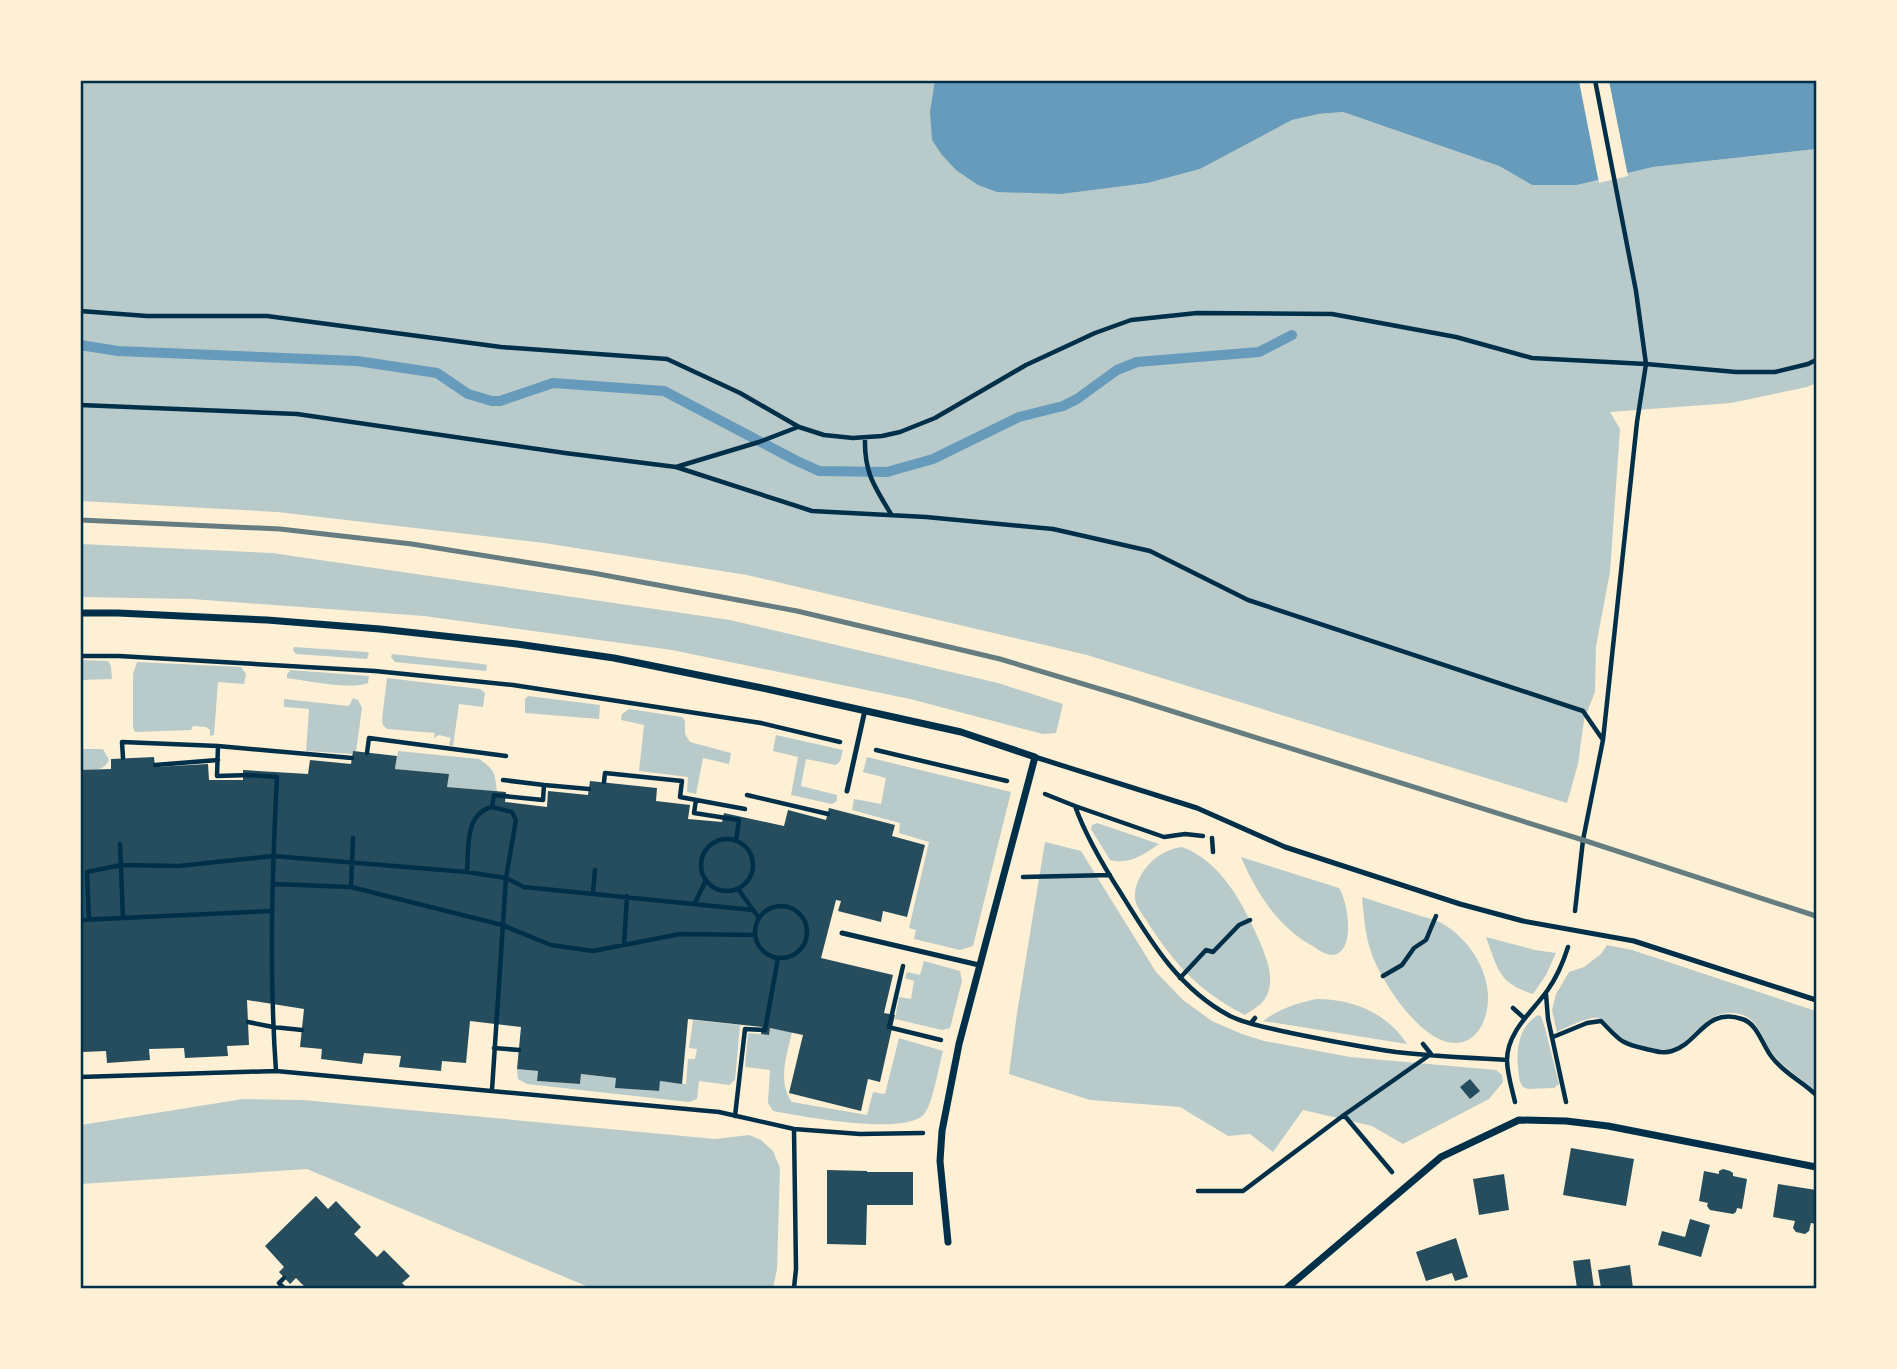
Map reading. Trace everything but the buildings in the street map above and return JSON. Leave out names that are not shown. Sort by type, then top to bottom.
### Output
[{"type":"street","points":[[80,613],[279,621],[380,629],[614,658],[961,732],[1035,757],[958,1044],[942,1131],[940,1161],[948,1242]]},
{"type":"street","points":[[1287,1289],[1441,1157],[1519,1120],[1566,1121],[1608,1126],[1816,1167]]},
{"type":"lane","points":[[847,791],[865,710]]},
{"type":"lane","points":[[1035,757],[1197,808],[1285,847],[1435,896],[1523,921],[1633,941],[1816,1000]]},
{"type":"lane","points":[[842,933],[979,965]]},
{"type":"path","points":[[1519,1120],[1507,1060],[1509,1045],[1524,1018],[1558,973],[1573,930],[1583,840],[1603,740],[1637,422],[1646,364],[1636,291],[1595,80]]},
{"type":"path","points":[[80,311],[147,316],[267,316],[501,347],[667,359],[740,393],[799,427],[846,438],[900,432],[935,418],[1026,365],[1095,333],[1131,320],[1197,313],[1332,314],[1457,337],[1532,358],[1736,372],[1775,372],[1816,360]]},
{"type":"path","points":[[80,405],[297,414],[677,467],[812,511],[1053,529],[1150,551],[1248,600],[1583,711],[1603,740]]},
{"type":"path","points":[[677,467],[799,427]]},
{"type":"path","points":[[865,438],[864,457],[868,472],[891,515]]},
{"type":"path","points":[[80,656],[362,670],[513,685],[761,723],[1027,786]]},
{"type":"path","points":[[368,753],[369,738],[506,755]]},
{"type":"path","points":[[123,758],[122,742],[218,746],[352,758]]},
{"type":"path","points":[[218,746],[217,776],[277,777],[272,911],[276,1071]]},
{"type":"path","points":[[155,765],[218,760]]},
{"type":"path","points":[[604,782],[605,773],[682,781],[680,797],[745,808]]},
{"type":"path","points":[[503,780],[589,789]]},
{"type":"path","points":[[492,807],[494,795],[543,800],[544,785]]},
{"type":"path","points":[[747,795],[828,814]]},
{"type":"path","points":[[696,800],[694,813],[740,820],[736,841]]},
{"type":"path","points":[[1074,806],[1110,875],[1160,955],[1180,978],[1231,1017],[1307,1036],[1382,1049],[1507,1060]]},
{"type":"path","points":[[467,872],[470,828],[474,817],[484,809],[492,807],[512,812],[516,820],[506,878],[492,1090]]},
{"type":"path","points":[[351,887],[353,838]]},
{"type":"path","points":[[1212,838],[1213,852]]},
{"type":"path","points":[[728,839],[743,845],[749,852],[753,869],[745,884],[738,889],[720,891],[706,880],[701,865],[707,849],[728,839]]},
{"type":"path","points":[[120,844],[123,918]]},
{"type":"path","points":[[89,920],[87,873],[121,865],[179,866],[273,856],[467,872],[506,878],[524,887],[753,910]]},
{"type":"path","points":[[593,893],[595,870]]},
{"type":"path","points":[[1002,878],[1110,875]]},
{"type":"path","points":[[1115,883],[1121,879]]},
{"type":"path","points":[[695,903],[706,880]]},
{"type":"path","points":[[273,884],[351,887],[502,925],[551,945],[593,951],[680,934],[755,935]]},
{"type":"path","points":[[738,889],[759,918]]},
{"type":"path","points":[[624,945],[627,896]]},
{"type":"path","points":[[782,906],[798,912],[806,926],[805,943],[800,950],[786,958],[769,956],[757,944],[755,935],[759,918],[765,912],[782,906]]},
{"type":"path","points":[[80,920],[272,911]]},
{"type":"path","points":[[1383,976],[1402,965],[1414,948],[1426,940],[1436,915]]},
{"type":"path","points":[[1180,978],[1206,950],[1213,952],[1239,925],[1250,920]]},
{"type":"path","points":[[907,948],[890,1027],[958,1044]]},
{"type":"path","points":[[735,1116],[745,1029],[765,1030],[778,958]]},
{"type":"path","points":[[1546,992],[1548,1019],[1565,1096],[1566,1121]]},
{"type":"path","points":[[1513,1008],[1524,1018]]},
{"type":"path","points":[[1553,1037],[1587,1023],[1601,1021],[1629,1046],[1654,1052],[1670,1052],[1685,1044],[1716,1018],[1728,1016],[1743,1019],[1755,1028],[1779,1066],[1816,1095]]},
{"type":"path","points":[[1251,1023],[1255,1018]]},
{"type":"path","points":[[248,1022],[302,1030]]},
{"type":"path","points":[[1423,1044],[1431,1054]]},
{"type":"path","points":[[494,1048],[519,1050]]},
{"type":"path","points":[[1198,1191],[1243,1191],[1431,1054]]},
{"type":"path","points":[[80,1077],[276,1071],[719,1112],[794,1129],[883,1134],[942,1131]]},
{"type":"path","points":[[1344,1115],[1392,1173]]},
{"type":"path","points":[[794,1129],[794,1289]]},
{"type":"path","points":[[284,1278],[279,1283],[284,1289]]},
{"type":"shaded area","points":[[80,81],[935,81],[930,111],[1062,194],[1148,183],[1200,169],[1292,120],[1343,112],[1499,166],[1532,185],[1577,185],[1653,167],[1816,149],[1816,383],[1731,403],[1610,412],[1620,429],[1610,572],[1596,646],[1595,692],[1584,720],[1578,764],[1567,803],[1087,655],[747,575],[544,543],[277,512],[81,501]]},
{"type":"shaded area","points":[[81,544],[272,553],[730,620],[998,683],[1063,704],[1056,733],[1043,734],[910,699],[672,650],[424,616],[191,599],[81,597]]},
{"type":"shaded area","points":[[294,647],[369,653],[367,659],[296,654]]},
{"type":"shaded area","points":[[392,654],[487,665],[486,671],[395,662]]},
{"type":"shaded area","points":[[81,660],[108,661],[112,679],[81,680]]},
{"type":"shaded area","points":[[137,662],[241,667],[246,674],[244,684],[218,682],[214,735],[210,736],[210,730],[206,727],[193,726],[191,730],[135,732],[133,674]]},
{"type":"shaded area","points":[[291,670],[369,676],[368,683],[340,685],[287,678]]},
{"type":"shaded area","points":[[387,678],[480,689],[485,693],[483,707],[459,704],[453,746],[449,745],[451,738],[439,735],[434,738],[435,733],[387,729],[382,719]]},
{"type":"shaded area","points":[[528,696],[600,705],[599,719],[525,713],[525,699]]},
{"type":"shaded area","points":[[353,698],[358,700],[362,708],[356,752],[306,751],[309,709],[284,707],[284,699],[349,706]]},
{"type":"shaded area","points":[[629,709],[682,717],[685,721],[685,734],[690,742],[731,753],[729,764],[703,758],[696,794],[687,792],[688,777],[639,771],[644,725],[621,720],[622,714]]},
{"type":"shaded area","points":[[776,735],[843,750],[836,765],[806,759],[801,786],[837,795],[837,801],[832,804],[791,795],[798,757],[773,751]]},
{"type":"shaded area","points":[[81,749],[103,749],[109,760],[100,768],[81,770]]},
{"type":"shaded area","points":[[398,751],[479,759],[493,772],[497,792],[447,787],[448,774],[395,769]]},
{"type":"shaded area","points":[[867,757],[1011,792],[973,946],[960,950],[914,939],[916,930],[909,928],[929,842],[899,833],[900,823],[852,810],[854,799],[881,804],[886,778],[863,772]]},
{"type":"shaded area","points":[[1097,823],[1159,844],[1130,860],[1110,860],[1091,829],[1092,825]]},
{"type":"shaded area","points":[[1045,842],[1081,851],[1156,972],[1183,1000],[1212,1021],[1264,1041],[1350,1057],[1496,1070],[1502,1075],[1503,1082],[1489,1099],[1403,1144],[1372,1126],[1303,1110],[1273,1152],[1250,1134],[1228,1136],[1180,1107],[1090,1100],[1009,1074]]},
{"type":"shaded area","points":[[1182,847],[1209,863],[1230,886],[1259,940],[1269,968],[1269,990],[1262,1002],[1245,1015],[1215,997],[1179,965],[1158,938],[1136,902],[1137,883],[1143,872],[1157,857]]},
{"type":"shaded area","points":[[1241,857],[1339,888],[1345,904],[1348,926],[1344,946],[1339,953],[1331,955],[1323,952],[1288,928],[1269,907],[1253,883]]},
{"type":"shaded area","points":[[1362,897],[1443,924],[1473,953],[1485,979],[1488,1006],[1480,1029],[1468,1040],[1453,1043],[1439,1039],[1410,1016],[1397,1000],[1372,955],[1366,933]]},
{"type":"shaded area","points":[[1486,937],[1556,953],[1533,994],[1506,980],[1497,966]]},
{"type":"shaded area","points":[[1607,945],[1632,950],[1816,1011],[1816,1092],[1777,1059],[1757,1026],[1743,1015],[1719,1015],[1709,1020],[1684,1042],[1663,1050],[1646,1048],[1628,1041],[1598,1018],[1583,1020],[1557,1032],[1552,1010],[1556,994],[1569,972],[1584,967],[1601,954]]},
{"type":"shaded area","points":[[924,961],[960,971],[962,981],[950,1028],[942,1030],[895,1019],[899,997],[911,999],[914,981],[905,978],[907,972],[920,975]]},
{"type":"shaded area","points":[[1317,999],[1343,1002],[1368,1010],[1390,1024],[1407,1044],[1263,1021],[1288,1007]]},
{"type":"shaded area","points":[[1538,1015],[1541,1016],[1545,1028],[1559,1084],[1554,1088],[1528,1089],[1520,1082],[1518,1045],[1524,1028]]},
{"type":"shaded area","points":[[693,1020],[740,1025],[735,1080],[729,1085],[699,1081],[697,1099],[689,1102],[527,1084],[518,1079],[517,1069],[538,1071],[537,1081],[580,1084],[581,1074],[616,1078],[616,1088],[658,1091],[660,1081],[686,1084],[688,1059],[695,1059],[697,1049],[689,1048]]},
{"type":"shaded area","points":[[770,1028],[792,1032],[784,1077],[787,1094],[792,1102],[867,1115],[873,1092],[885,1094],[899,1038],[943,1051],[928,1108],[915,1120],[898,1124],[853,1123],[773,1111],[768,1103],[770,1070],[745,1067],[748,1033],[769,1035]]},
{"type":"shaded area","points":[[243,1099],[303,1100],[715,1139],[749,1135],[761,1140],[773,1151],[780,1168],[777,1269],[773,1288],[591,1288],[307,1169],[81,1184],[81,1125]]},
{"type":"water","points":[[935,80],[1816,80],[1816,149],[1653,167],[1577,185],[1532,185],[1499,166],[1343,112],[1292,120],[1200,169],[1148,183],[1062,194],[997,192],[978,185],[956,170],[932,140],[930,111]]},
{"type":"pier","points":[[1579,81],[1609,81],[1628,176],[1599,183]]},
{"type":"waterway","points":[[80,345],[118,351],[357,361],[437,373],[468,394],[492,401],[500,401],[553,383],[664,391],[819,471],[887,472],[933,459],[1019,417],[1063,406],[1117,370],[1137,362],[1259,352],[1292,335]]},
{"type":"railway","points":[[80,520],[280,529],[412,544],[593,573],[797,611],[1000,659],[1583,840],[1816,916]]}]
